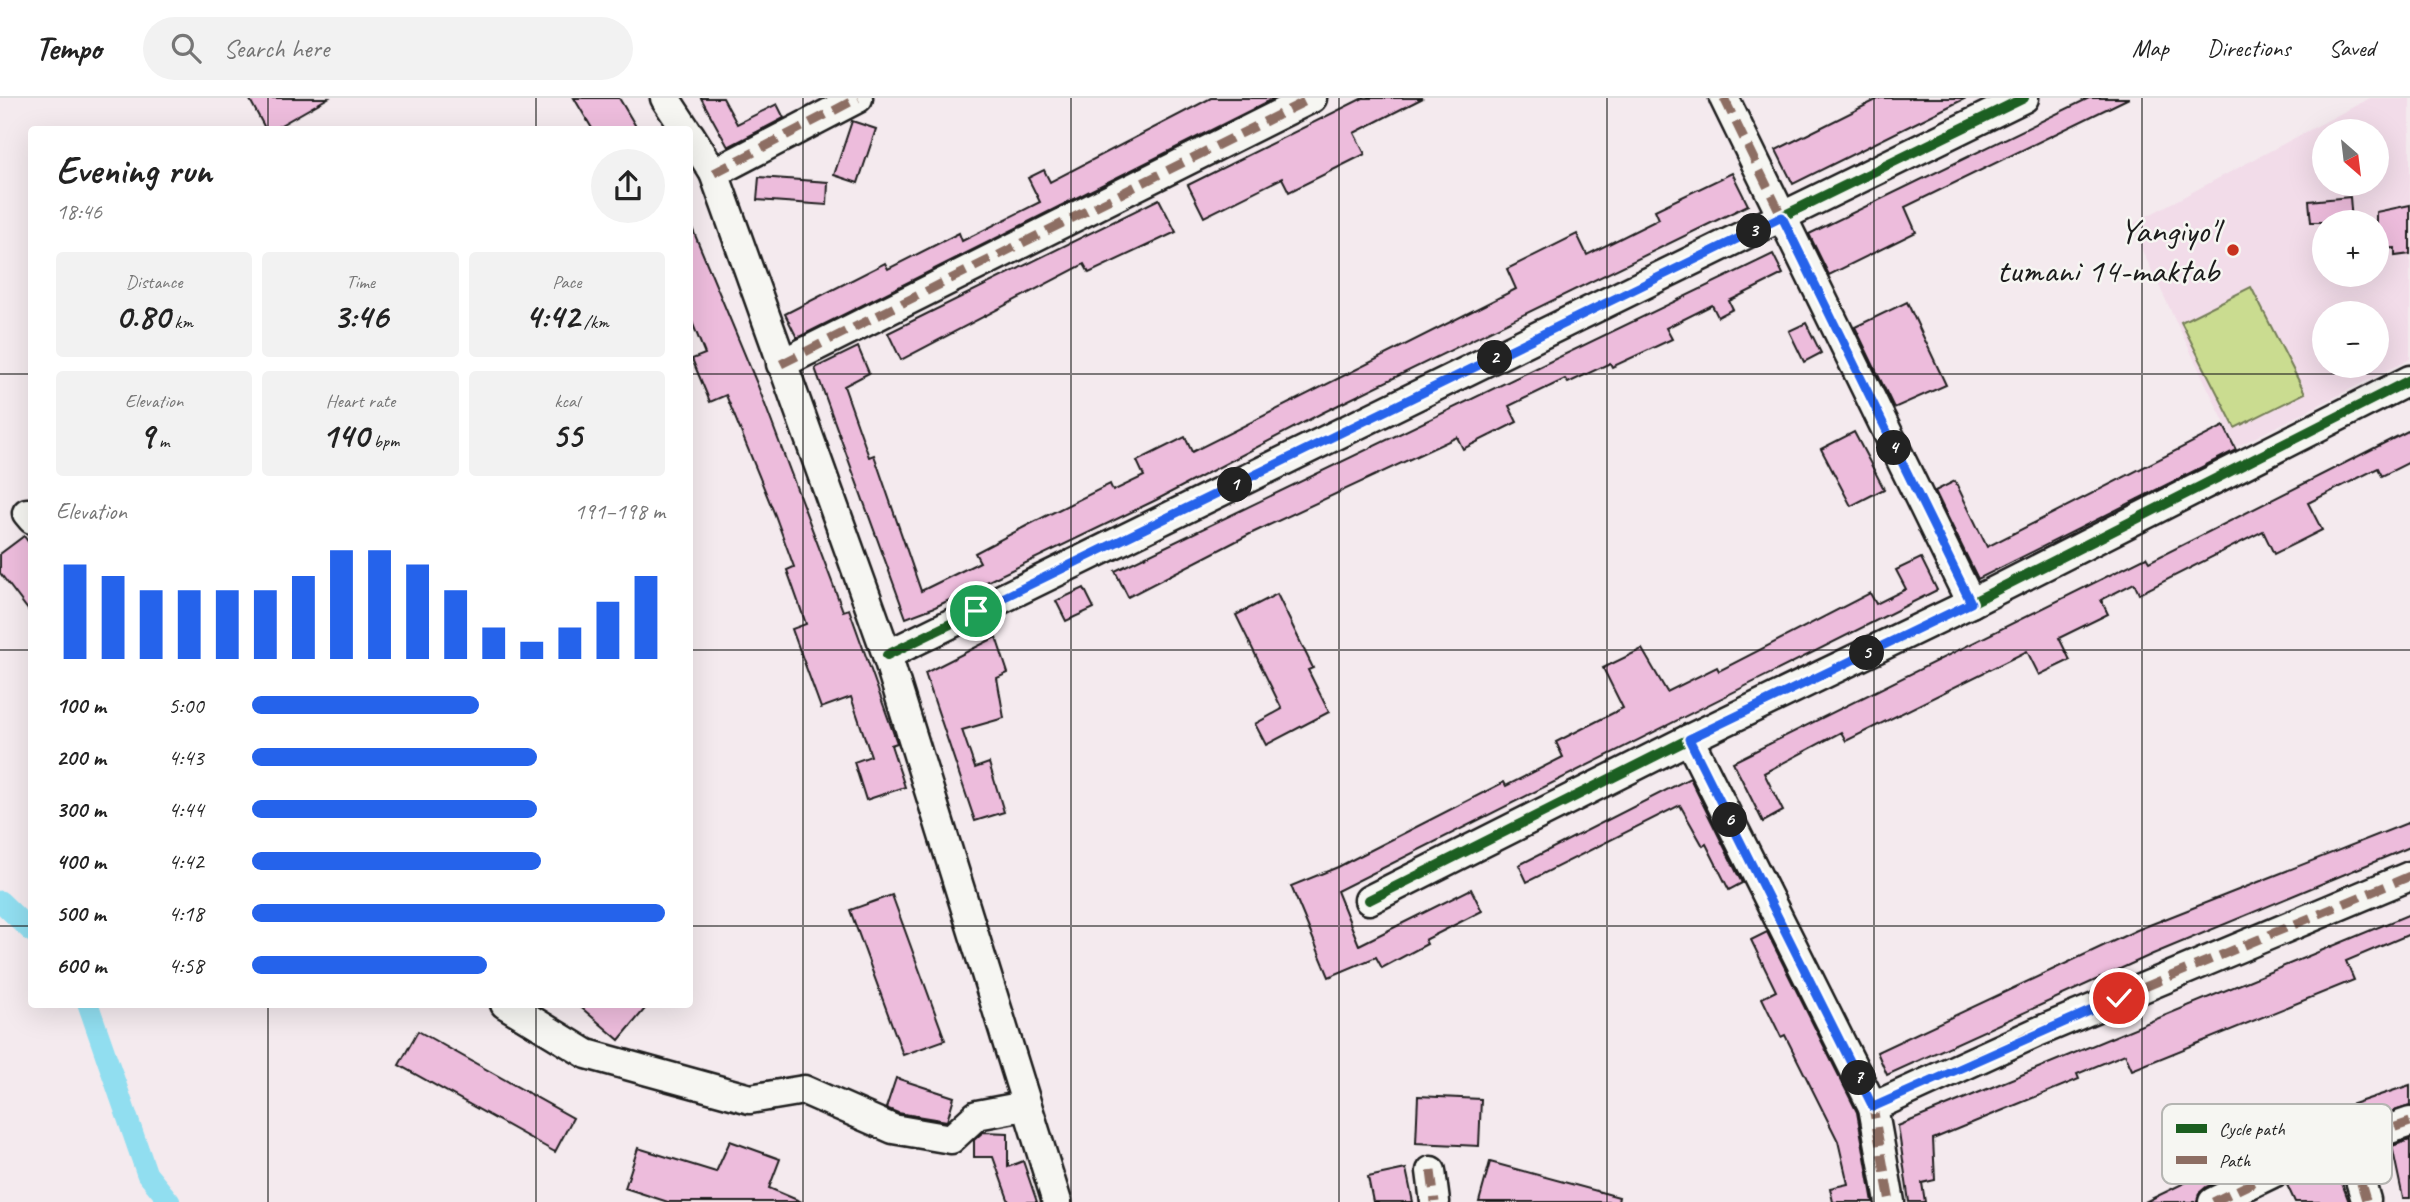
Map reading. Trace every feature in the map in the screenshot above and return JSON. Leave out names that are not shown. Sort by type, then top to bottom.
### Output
[{"type":"street","points":[[665,98],[683,126]]},
{"type":"street","points":[[714,173],[858,98]]},
{"type":"street","points":[[781,364],[1312,98]]},
{"type":"street","points":[[1724,98],[1971,603]]},
{"type":"street","points":[[887,655],[2024,98]]},
{"type":"street","points":[[693,140],[714,173],[887,655],[1057,1202]]},
{"type":"street","points":[[1369,901],[1689,739],[1971,603],[2410,380]]},
{"type":"street","points":[[1689,739],[1873,1107],[1890,1202]]},
{"type":"street","points":[[1873,1107],[2035,1033],[2410,876]]},
{"type":"street","points":[[512,1008],[587,1054],[750,1099],[804,1090],[892,1129],[951,1139],[977,1115],[1025,1106]]},
{"type":"street","points":[[2392,1128],[2410,1122]]},
{"type":"street","points":[[1431,1171],[1435,1202]]},
{"type":"street","points":[[2213,1202],[2250,1184]]},
{"type":"street","points":[[2361,1184],[2366,1200]]},
{"type":"shaded area","name":"Yangiyo'l tumani 14-maktab","points":[[2370,98],[2410,98],[2410,359],[2389,370],[2389,301],[2312,301],[2312,378],[2372,378],[2236,447],[2130,225],[2312,129],[2312,196],[2389,196],[2389,119],[2330,119]]},
{"type":"green space","points":[[2251,287],[2305,393],[2235,428],[2181,322]]},
{"type":"building","points":[[249,98],[328,98],[279,126],[264,126]]},
{"type":"building","points":[[574,98],[619,98],[636,126],[591,126]]},
{"type":"building","points":[[701,98],[723,98],[737,124],[777,104],[784,118],[728,147]]},
{"type":"building","points":[[1211,98],[1275,98],[797,338],[785,314],[885,263],[888,269],[959,233],[962,241],[1040,202],[1028,178],[1044,170],[1050,182]]},
{"type":"building","points":[[1363,98],[1423,98],[1354,133],[1365,154],[1289,192],[1282,178],[1204,217],[1188,185]]},
{"type":"building","points":[[1880,98],[1966,98],[1793,184],[1776,150]]},
{"type":"building","points":[[2089,98],[2129,98],[1905,207],[1916,232],[1829,275],[1809,234]]},
{"type":"building","points":[[852,121],[876,129],[858,183],[834,175]]},
{"type":"building","points":[[1732,173],[1748,205],[1322,413],[1156,500],[935,607],[906,618],[815,368],[858,347],[869,373],[844,386],[869,457],[874,455],[921,591],[980,562],[975,553],[1030,524],[1110,484],[1113,491],[1144,476],[1137,461],[1185,437],[1192,452],[1516,289],[1507,269],[1577,234],[1587,255],[1659,219],[1655,210]]},
{"type":"building","points":[[759,177],[828,182],[827,205],[757,200]]},
{"type":"building","points":[[2350,197],[2351,210],[2312,210],[2311,222],[2309,201]]},
{"type":"building","points":[[1159,199],[1176,232],[1089,273],[1084,264],[901,360],[888,333]]},
{"type":"building","points":[[2410,205],[2410,254],[2395,256],[2395,248],[2389,248],[2389,210],[2386,210]]},
{"type":"building","points":[[693,230],[758,386],[843,611],[849,609],[897,743],[891,745],[905,787],[866,800],[854,762],[871,756],[851,697],[821,708],[792,629],[806,624],[787,570],[794,567],[726,395],[710,402],[693,361],[693,359],[705,354],[693,324]]},
{"type":"building","points":[[1773,254],[1783,274],[1729,301],[1733,309],[1718,317],[1712,305],[1666,328],[1672,339],[1612,367],[1610,363],[1568,383],[1565,379],[1509,406],[1517,422],[1463,449],[1457,437],[1250,534],[1128,597],[1115,571]]},
{"type":"building","points":[[1907,302],[1946,385],[1894,408],[1855,327]]},
{"type":"building","points":[[1806,323],[1821,353],[1804,362],[1789,331]]},
{"type":"building","points":[[2224,426],[2236,450],[1978,579],[1935,491],[1955,481],[1987,547]]},
{"type":"building","points":[[2410,430],[2410,462],[2382,476],[2378,468],[2308,503],[2322,530],[2274,554],[2263,531],[2139,594],[2134,583],[2101,600],[2108,614],[2059,638],[2070,660],[2039,675],[2027,651],[1846,741],[1841,732],[1764,773],[1783,811],[1763,822],[1733,762],[2146,557],[2149,562]]},
{"type":"building","points":[[1854,432],[1884,489],[1851,506],[1821,449]]},
{"type":"building","points":[[24,536],[28,542],[28,610],[0,573],[0,554]]},
{"type":"building","points":[[1921,558],[1937,590],[1337,891],[1359,945],[1471,889],[1482,911],[1425,940],[1427,944],[1382,968],[1376,957],[1329,977],[1291,886],[1338,867],[1504,782],[1506,786],[1563,757],[1556,742],[1623,708],[1603,668],[1642,649],[1667,692],[1717,667],[1719,671],[1870,593],[1876,604],[1906,589],[1896,570]]},
{"type":"building","points":[[1084,588],[1094,608],[1066,621],[1056,601]]},
{"type":"building","points":[[1277,594],[1313,668],[1308,670],[1329,712],[1266,745],[1255,724],[1282,709],[1236,615]]},
{"type":"building","points":[[996,637],[1008,673],[997,678],[1004,718],[962,730],[975,768],[989,763],[1004,812],[975,821],[925,673]]},
{"type":"building","points":[[1690,778],[1742,883],[1729,890],[1706,844],[1703,846],[1680,805],[1527,882],[1519,865]]},
{"type":"building","points":[[2410,822],[2410,847],[2153,954],[1887,1075],[1877,1052],[2137,930]]},
{"type":"building","points":[[892,895],[945,1040],[903,1055],[850,910]]},
{"type":"building","points":[[2410,914],[2410,934],[2346,961],[2354,980],[2132,1070],[2125,1054],[2077,1074],[2079,1079],[1933,1139],[1935,1180],[1922,1183],[1925,1202],[1909,1202],[1898,1126]]},
{"type":"building","points":[[1767,932],[1857,1112],[1873,1202],[1833,1202],[1830,1188],[1848,1184],[1838,1141],[1785,1035],[1781,1037],[1762,998],[1776,991],[1751,940]]},
{"type":"building","points":[[582,1008],[646,1008],[619,1040]]},
{"type":"building","points":[[418,1031],[573,1118],[555,1152],[399,1065]]},
{"type":"building","points":[[896,1078],[954,1097],[947,1121],[898,1113],[886,1108]]},
{"type":"building","points":[[2410,1085],[2410,1106],[2392,1112],[2392,1104],[2353,1104]]},
{"type":"building","points":[[1418,1096],[1481,1099],[1479,1146],[1416,1143]]},
{"type":"building","points":[[983,1132],[1008,1133],[1008,1167],[1023,1161],[1037,1202],[1009,1202],[993,1157],[974,1157],[974,1140]]},
{"type":"building","points":[[2410,1140],[2410,1198],[2403,1198],[2392,1146]]},
{"type":"building","points":[[730,1141],[780,1159],[769,1188],[802,1202],[668,1202],[625,1188],[638,1148],[716,1172]]},
{"type":"building","points":[[1490,1162],[1619,1197],[1618,1202],[1479,1202]]},
{"type":"building","points":[[1406,1169],[1413,1202],[1373,1202],[1368,1177]]},
{"type":"building","points":[[2182,1184],[2212,1184],[2199,1193],[2197,1202],[2145,1202]]},
{"type":"building","points":[[2342,1184],[2349,1202],[2295,1202],[2287,1185]]},
{"type":"waterway","points":[[0,901],[28,928]]},
{"type":"waterway","points":[[89,1008],[147,1174],[170,1202]]},
{"type":"marked path","points":[[714,173],[858,98]]},
{"type":"marked path","points":[[781,364],[1312,98]]},
{"type":"marked path","points":[[1724,98],[1971,603]]},
{"type":"marked path","points":[[1689,739],[1873,1107],[1890,1202]]},
{"type":"marked path","points":[[1873,1107],[2035,1033],[2410,876]]},
{"type":"marked path","points":[[2392,1128],[2410,1122]]},
{"type":"marked path","points":[[1431,1171],[1435,1202]]},
{"type":"marked path","points":[[2213,1202],[2250,1184]]},
{"type":"marked path","points":[[2361,1184],[2366,1200]]},
{"type":"cycle path","points":[[887,655],[2024,98]]},
{"type":"cycle path","points":[[1369,900],[1689,739],[1971,603],[2410,380]]},
{"type":"place","name":"Yangiyo'l tumani 14-maktab","points":[[2233,250]]},
{"type":"route","points":[[976,611],[1782,217],[1971,603],[1689,739],[1873,1107],[2119,998]]}]
